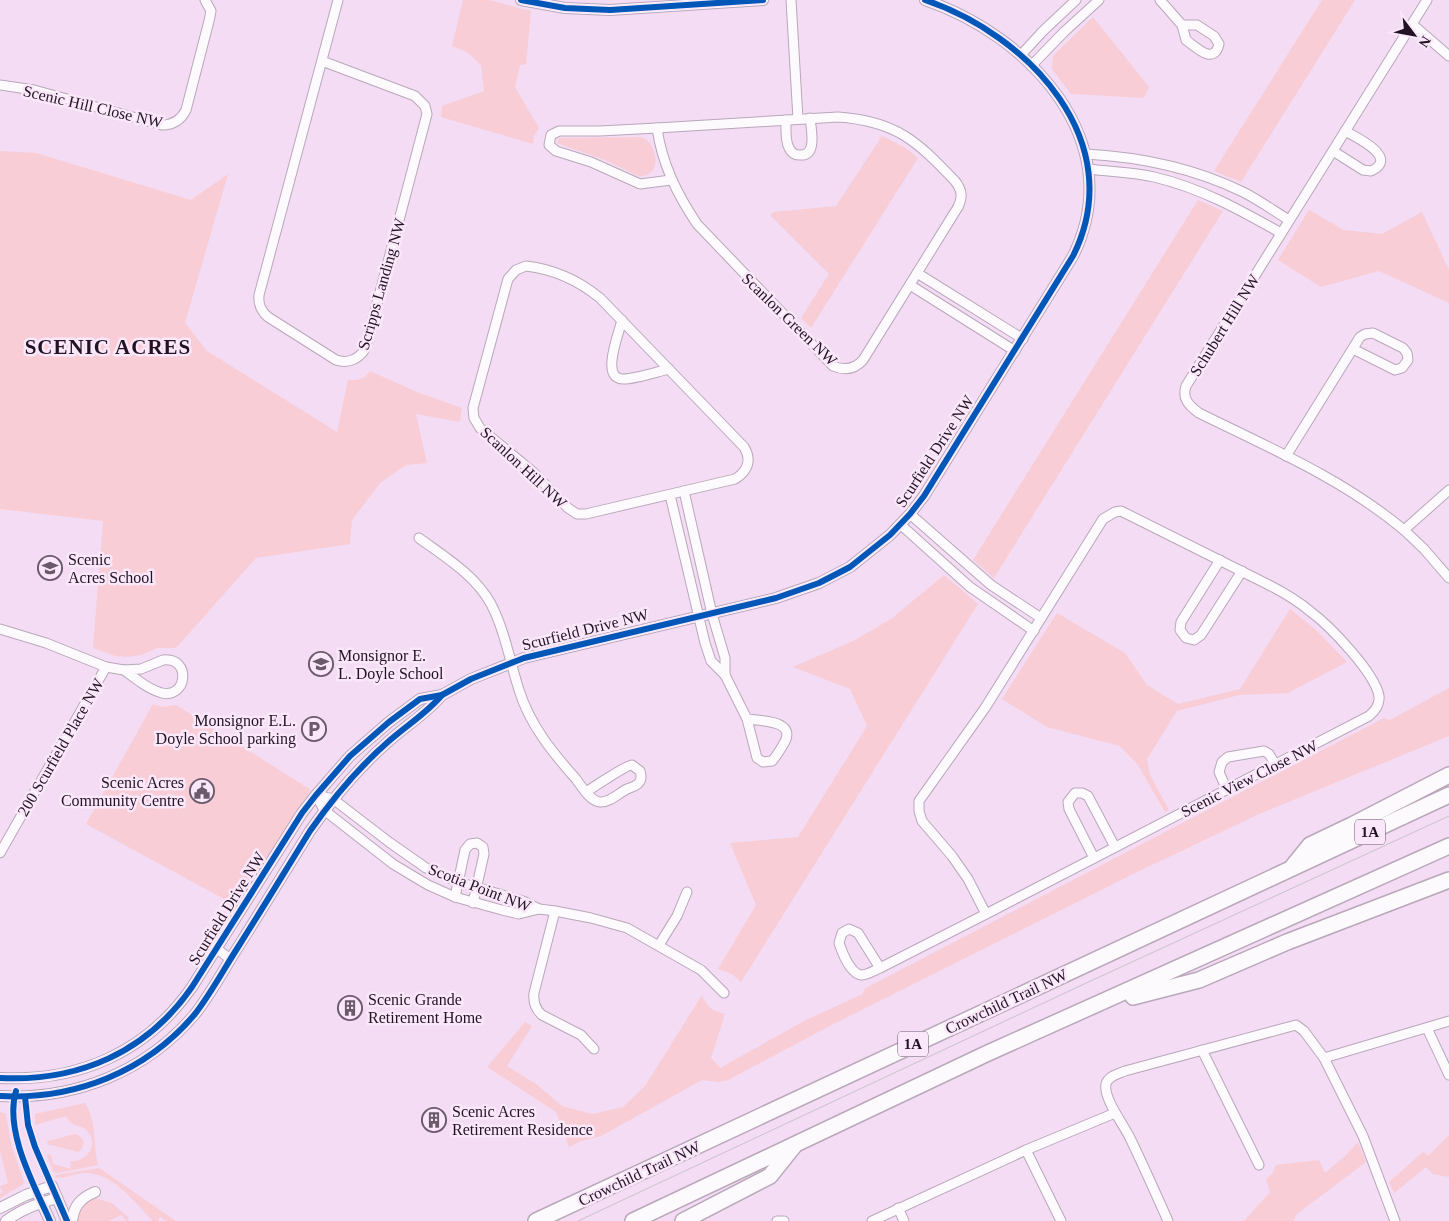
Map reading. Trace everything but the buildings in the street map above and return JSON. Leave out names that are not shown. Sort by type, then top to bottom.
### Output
[{"type":"highway","points":[[1291,869],[1310,845],[1352,826],[1449,776]]},
{"type":"highway","name":"Crowchild Trail NW","points":[[536,1221],[1449,795]]},
{"type":"highway","name":"1A","points":[[633,1221],[988,1053],[1449,846]]},
{"type":"highway","points":[[1093,1007],[1199,980],[1287,942],[1449,880]]},
{"type":"highway","points":[[683,1221],[770,1176],[797,1143]]},
{"type":"street","name":"Scenic Hill Close NW","points":[[0,85],[34,90],[162,124],[175,122],[182,117],[186,110],[209,22],[210,12],[205,0]]},
{"type":"street","name":"Scripps Landing NW","points":[[322,61],[415,96],[425,106],[427,114],[365,349],[359,357],[345,362],[336,360],[268,317],[261,310],[258,300],[338,0]]},
{"type":"street","points":[[521,0],[565,8],[610,10],[763,0]]},
{"type":"street","points":[[791,0],[798,119]]},
{"type":"street","name":"Scurfield Drive NW","points":[[0,1096],[42,1096],[94,1084],[132,1068],[159,1049],[187,1022],[203,1002],[324,810],[371,758],[430,708],[442,695],[471,679],[511,662],[581,643],[776,598],[819,583],[850,567],[901,525],[924,496],[1016,351],[1079,244],[1085,227],[1091,192],[1086,154],[1072,119],[1051,88],[1032,66],[992,32],[953,10],[925,0]]},
{"type":"street","points":[[1020,55],[1075,0],[1085,12]]},
{"type":"street","points":[[1032,66],[1099,0]]},
{"type":"street","points":[[1160,0],[1182,25]]},
{"type":"street","name":"Schubert Hill NW","points":[[1427,0],[1187,384],[1184,395],[1187,402],[1198,413],[1342,485],[1384,514],[1424,549],[1449,578]]},
{"type":"street","points":[[1412,24],[1449,56]]},
{"type":"street","name":"Scanlon Green NW","points":[[657,128],[659,144],[671,180],[697,224],[837,368],[853,368],[860,363],[958,207],[962,195],[959,185],[921,146],[909,137],[876,122],[838,116],[657,128],[556,131],[550,138],[549,144],[556,152],[591,162],[640,184],[671,180]]},
{"type":"street","points":[[786,120],[789,148],[794,154],[801,155],[808,152],[812,146],[810,118]]},
{"type":"street","points":[[1333,151],[1363,170],[1371,171],[1378,167],[1380,159],[1378,152],[1345,131]]},
{"type":"street","points":[[1086,154],[1126,157],[1198,173],[1243,192],[1289,220]]},
{"type":"street","points":[[1089,170],[1144,176],[1194,188],[1234,206],[1281,233]]},
{"type":"street","points":[[1194,188],[1198,173]]},
{"type":"street","name":"Scanlon Hill NW","points":[[526,266],[559,274],[576,282],[600,298],[669,369],[744,447],[748,460],[746,471],[735,479],[586,514],[572,512],[533,472],[480,428],[474,418],[473,408],[508,279],[516,270],[526,266]]},
{"type":"street","points":[[917,273],[1023,339]]},
{"type":"street","points":[[910,285],[1016,351]]},
{"type":"street","points":[[622,320],[610,365],[612,373],[623,379],[669,369]]},
{"type":"street","points":[[1286,456],[1353,349],[1365,334],[1373,333],[1403,348],[1407,353],[1408,360],[1402,368],[1395,370],[1353,349]]},
{"type":"street","points":[[1404,530],[1449,490]]},
{"type":"street","points":[[684,491],[712,614],[725,658],[725,674]]},
{"type":"street","points":[[670,495],[698,616],[711,661],[725,674],[747,719],[757,758],[763,762],[772,762],[787,740],[786,730],[777,723],[747,719]]},
{"type":"street","name":"Scenic View Close NW","points":[[1121,511],[1288,595],[1310,611],[1326,625],[1361,663],[1379,696],[1377,706],[1369,716],[986,914],[968,879],[952,856],[922,821],[919,805],[921,798],[966,736],[1041,618],[1103,518],[1121,511]]},
{"type":"street","points":[[910,514],[991,585],[1041,618]]},
{"type":"street","points":[[901,525],[977,592],[1034,630]]},
{"type":"street","points":[[419,538],[462,570],[491,603],[500,624],[520,692],[537,731],[586,792],[592,799],[604,802],[637,786],[641,779],[640,771],[635,766],[625,766],[617,774],[586,792]]},
{"type":"street","points":[[1220,560],[1181,622],[1180,630],[1186,638],[1194,640],[1201,636],[1242,571]]},
{"type":"street","points":[[0,629],[46,643],[106,667],[124,670],[141,669],[167,660],[178,665],[182,671],[183,678],[178,688],[170,693],[166,693],[143,684],[124,670]]},
{"type":"street","name":"200 Scurfield Place NW","points":[[0,853],[106,667]]},
{"type":"street","name":"Scurfield Drive NW","points":[[0,1078],[43,1078],[73,1072],[106,1060],[126,1050],[158,1027],[184,998],[316,795],[350,756],[389,722],[420,699],[442,695]]},
{"type":"street","points":[[1226,790],[1219,772],[1220,765],[1224,759],[1262,751],[1269,754],[1275,764]]},
{"type":"street","points":[[1094,858],[1069,809],[1068,802],[1075,793],[1082,792],[1090,799],[1115,847]]},
{"type":"street","name":"Scotia Point NW","points":[[316,795],[333,799],[426,868],[458,882],[523,900],[539,909]]},
{"type":"street","name":"Scotia Point NW","points":[[316,795],[324,810],[404,871],[428,885],[473,902],[519,914],[539,909],[555,911],[628,928],[701,970],[724,992]]},
{"type":"street","points":[[455,896],[466,850],[470,844],[477,843],[483,847],[484,854],[473,902]]},
{"type":"street","points":[[659,945],[678,916],[687,892]]},
{"type":"street","points":[[555,911],[533,1002],[542,1015],[581,1035],[594,1049]]},
{"type":"street","points":[[880,968],[858,933],[852,930],[842,933],[839,943],[851,967],[861,975],[880,968],[986,914]]},
{"type":"street","points":[[216,948],[230,959]]},
{"type":"street","points":[[1324,1058],[1449,1022]]},
{"type":"street","points":[[1168,1221],[1130,1137],[1115,1113],[1106,1086],[1107,1081],[1111,1077],[1125,1071],[1296,1025],[1304,1031],[1324,1058],[1366,1143],[1395,1221]]},
{"type":"street","points":[[1427,1028],[1449,1075]]},
{"type":"street","points":[[1202,1050],[1259,1165]]},
{"type":"street","points":[[872,1221],[1026,1150],[1115,1113]]},
{"type":"street","points":[[1026,1150],[1060,1221]]},
{"type":"street","points":[[0,1208],[52,1186],[67,1221]]},
{"type":"street","points":[[37,1191],[50,1221]]},
{"type":"street","points":[[72,1221],[78,1203],[95,1192]]},
{"type":"street","points":[[6,1221],[20,1211],[57,1198]]},
{"type":"street","points":[[898,1208],[904,1221]]},
{"type":"street","points":[[777,1221],[784,1221]]},
{"type":"shaded area","points":[[463,0],[489,0],[531,11],[526,64],[520,65],[515,87],[539,128],[534,136],[533,144],[441,117],[442,106],[484,91],[481,65],[467,52],[452,46]]},
{"type":"shaded area","points":[[1322,0],[1355,0],[1241,182],[1214,171]]},
{"type":"shaded area","points":[[1093,17],[1149,87],[1144,98],[1071,94],[1052,69],[1053,56]]},
{"type":"shaded area","points":[[882,136],[904,147],[918,158],[811,328],[801,318],[829,274],[770,215],[774,212],[836,206]]},
{"type":"shaded area","points":[[641,137],[652,146],[656,160],[652,172],[638,176],[605,160],[557,142],[560,138]]},
{"type":"shaded area","points":[[0,151],[36,153],[191,200],[228,174],[185,323],[207,351],[337,432],[348,380],[360,379],[370,371],[417,392],[462,408],[460,422],[416,414],[427,463],[406,465],[380,483],[352,520],[350,544],[256,558],[176,648],[157,648],[142,655],[127,657],[115,656],[93,648],[103,521],[0,509]]},
{"type":"shaded area","points":[[1198,200],[1223,211],[994,578],[973,560]]},
{"type":"shaded area","points":[[1309,210],[1344,230],[1382,234],[1422,212],[1449,270],[1449,303],[1379,271],[1321,287],[1278,260]]},
{"type":"shaded area","points":[[944,575],[978,604],[741,982],[732,974],[718,969],[756,905],[730,843],[798,837],[867,726],[850,689],[793,667],[853,641],[891,619]]},
{"type":"shaded area","points":[[1290,609],[1316,630],[1347,662],[1288,693],[1239,695],[1177,711],[1147,759],[1150,775],[1169,810],[1165,812],[1138,765],[1120,746],[1047,727],[1002,699],[1057,613],[1125,653],[1147,685],[1178,704],[1240,689]]},
{"type":"shaded area","points":[[1449,688],[1449,736],[1259,814],[1133,874],[822,1030],[728,1080],[719,1082],[702,1080],[601,1136],[581,1141],[569,1147],[556,1112],[487,1067],[525,1022],[532,1026],[507,1066],[536,1084],[562,1106],[592,1114],[623,1107],[645,1086],[702,995],[711,1008],[725,1014],[711,1058],[720,1068],[806,1020],[863,994],[864,989],[1384,718],[1390,720]]},
{"type":"shaded area","points":[[153,704],[162,707],[176,705],[311,790],[237,906],[86,824]]},
{"type":"shaded area","points":[[85,1103],[93,1126],[98,1165],[58,1173],[54,1172],[47,1156],[48,1154],[51,1155],[53,1164],[71,1169],[70,1161],[81,1159],[92,1148],[91,1137],[85,1129],[71,1123],[66,1116],[35,1125],[35,1114]]},
{"type":"shaded area","points":[[0,1112],[6,1114],[11,1144],[24,1182],[0,1198],[0,1194],[3,1193],[0,1186],[8,1183],[0,1151]]},
{"type":"shaded area","points":[[75,1134],[81,1137],[83,1142],[81,1150],[78,1152],[47,1144],[48,1141]]},
{"type":"shaded area","points":[[1449,1135],[1449,1177],[1433,1174],[1426,1167],[1394,1193],[1389,1182],[1423,1152],[1428,1156]]},
{"type":"shaded area","points":[[1358,1142],[1366,1162],[1297,1214],[1293,1221],[1244,1221],[1270,1192],[1266,1179],[1273,1173],[1276,1165],[1319,1160],[1325,1173]]},
{"type":"shaded area","points":[[99,1168],[176,1221],[167,1221],[160,1217],[158,1221],[153,1221],[123,1190],[114,1183],[95,1174],[85,1173],[62,1178],[55,1177],[56,1175]]},
{"type":"shaded area","points":[[95,1198],[112,1203],[129,1218],[128,1221],[122,1215],[108,1221],[77,1221],[78,1213],[82,1206]]},
{"type":"tram line","points":[[578,1221],[1449,816]]},
{"type":"cycle path","points":[[521,0],[565,8],[610,10],[763,0]]},
{"type":"cycle path","points":[[0,1078],[29,1078],[57,1075],[84,1068],[109,1058],[132,1045],[154,1029],[174,1010],[192,987],[302,813],[316,795],[350,756],[389,722],[420,699],[442,695],[471,679],[524,658],[776,598],[819,583],[850,567],[890,535],[910,514],[924,496],[1073,256],[1087,214],[1089,173],[1079,134],[1059,98],[1033,66],[1000,39],[964,16],[925,0]]},
{"type":"cycle path","points":[[0,1096],[28,1096],[82,1087],[132,1066],[154,1052],[176,1034],[195,1014],[207,997],[310,831],[328,807],[367,761],[430,708],[442,695]]},
{"type":"cycle path","points":[[16,1091],[13,1107],[17,1140],[22,1158],[50,1221]]},
{"type":"cycle path","points":[[25,1097],[28,1125],[35,1147],[67,1221]]},
{"type":"place","name":"Scenic Acres School","points":[[50,568]]},
{"type":"place","name":"Monsignor E. L. Doyle School","points":[[321,664]]},
{"type":"place","name":"Monsignor E.L. Doyle School parking","points":[[314,729]]},
{"type":"place","name":"Scenic Acres Community Centre","points":[[202,791]]},
{"type":"place","name":"Scenic Grande Retirement Home","points":[[350,1008]]},
{"type":"place","name":"Scenic Acres Retirement Residence","points":[[434,1120]]},
{"type":"district","name":"SCENIC ACRES","points":[[108,347]]}]
